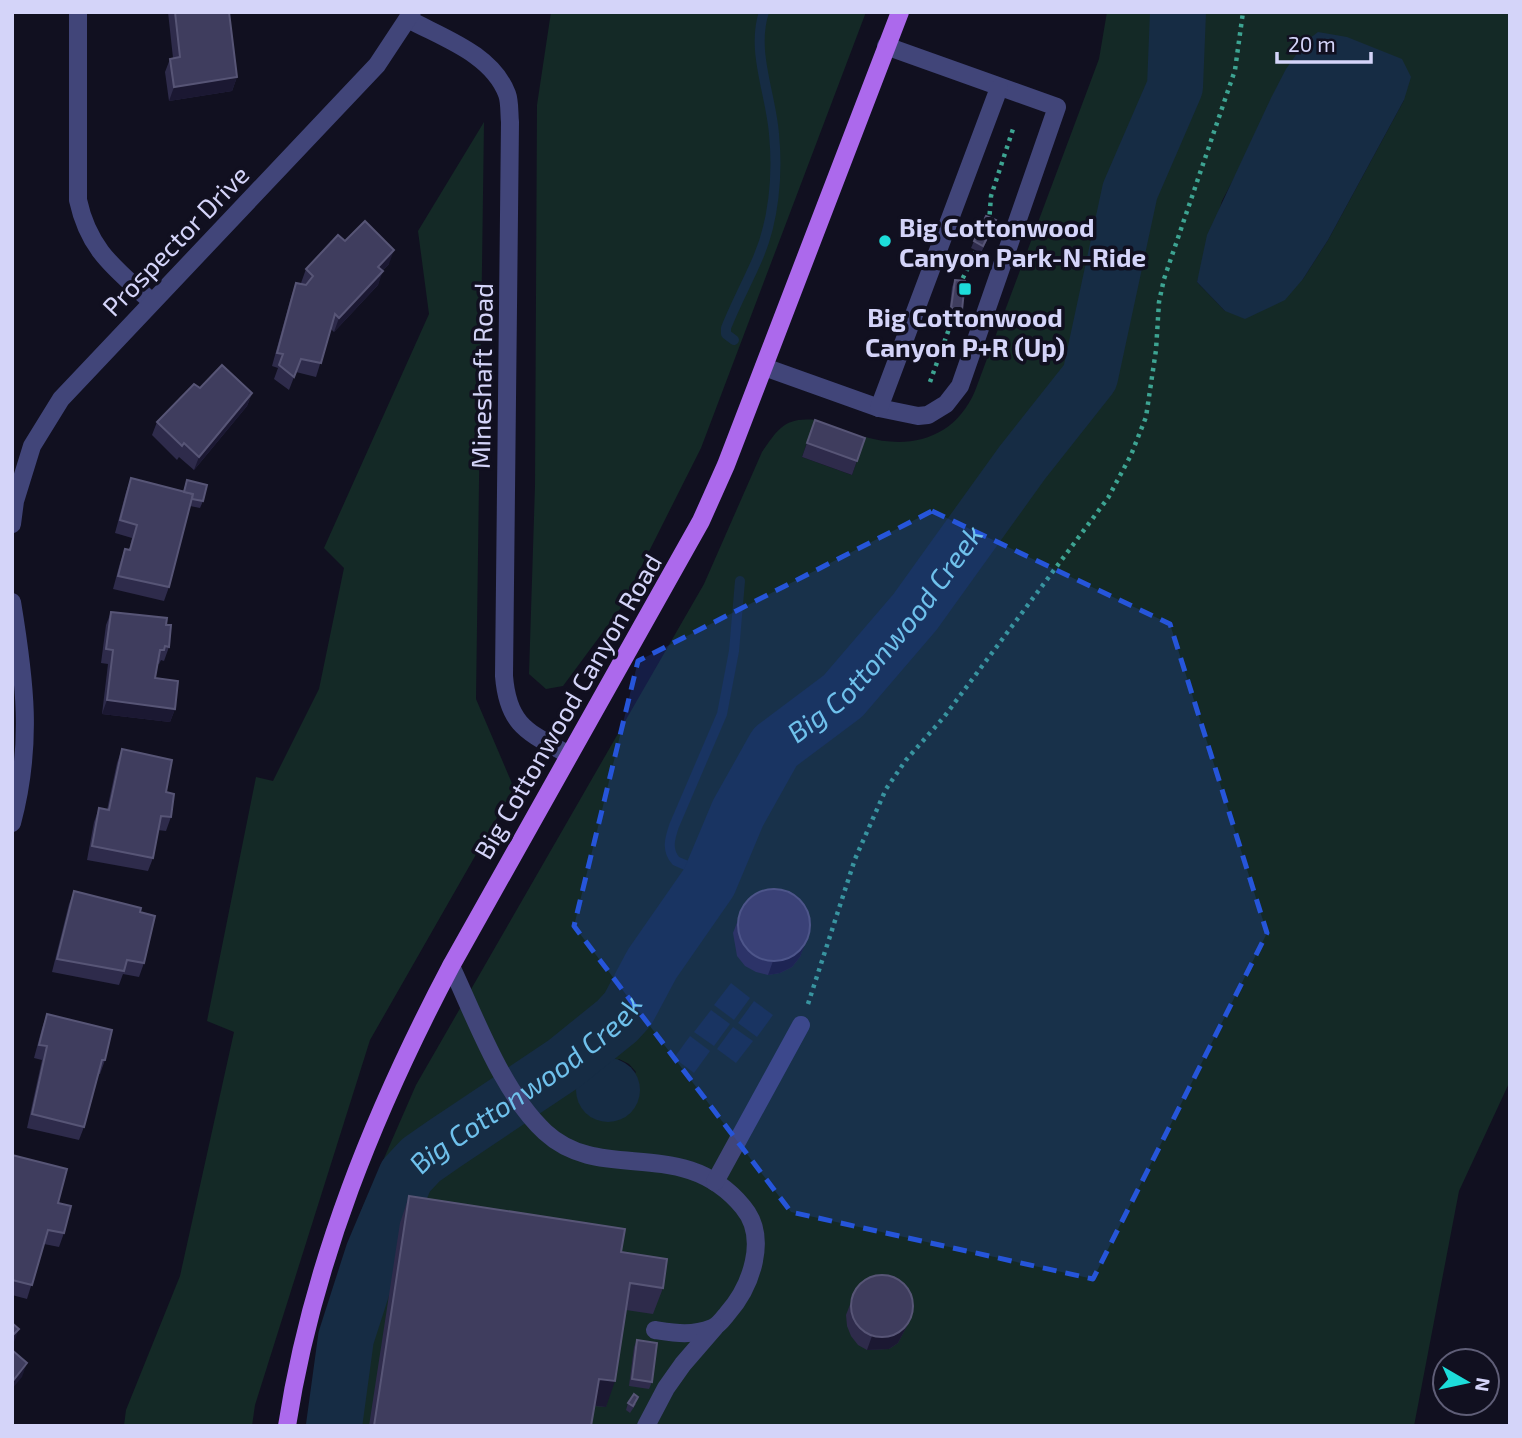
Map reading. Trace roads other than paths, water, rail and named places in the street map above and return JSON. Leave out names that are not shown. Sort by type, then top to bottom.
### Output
[{"type":"main road","name":"Big Cottonwood Canyon Road","points":[[287,1426],[307,1326],[341,1213],[412,1039],[701,521],[726,465],[900,12]]},
{"type":"street","points":[[78,12],[78,200],[83,223],[96,247],[152,302]]},
{"type":"street","name":"Prospector Drive","points":[[12,524],[15,501],[33,446],[61,399],[377,65],[410,15]]},
{"type":"street","name":"Mineshaft Road","points":[[410,15],[468,50],[492,69],[507,95],[510,122],[504,676],[506,699],[513,717],[530,732],[569,755]]},
{"type":"street","points":[[764,367],[880,408],[912,416],[928,415],[946,404],[960,386],[1057,107],[886,46]]},
{"type":"street","points":[[880,408],[999,88]]},
{"type":"street","points":[[12,603],[22,655],[27,708],[23,761],[12,823]]},
{"type":"street","points":[[451,966],[500,1070],[532,1119],[557,1142],[580,1154],[678,1166],[706,1175],[745,1209],[756,1237],[752,1266],[740,1299],[677,1372],[646,1426]]},
{"type":"street","points":[[715,1182],[801,1025]]},
{"type":"street","points":[[655,1330],[685,1335],[715,1327]]},
{"type":"water","points":[[1318,32],[1347,37],[1402,59],[1411,77],[1404,100],[1328,240],[1303,279],[1285,300],[1245,319],[1225,311],[1197,282],[1207,235],[1286,69],[1305,42]]},
{"type":"water","points":[[731,983],[750,998],[734,1020],[714,1005]]},
{"type":"water","points":[[754,1001],[773,1015],[757,1037],[738,1023]]},
{"type":"water","points":[[711,1010],[730,1024],[714,1046],[694,1032]]},
{"type":"water","points":[[733,1027],[753,1041],[736,1063],[717,1049]]},
{"type":"water","points":[[690,1036],[710,1051],[694,1073],[674,1058]]},
{"type":"water","points":[[608,1058],[620,1060],[631,1067],[638,1078],[638,1102],[631,1113],[620,1120],[608,1122],[596,1120],[585,1113],[578,1102],[576,1090],[578,1078],[585,1067],[596,1060]]},
{"type":"waterway","points":[[734,340],[726,334],[726,328],[763,245],[773,198],[774,134],[760,42],[764,12]]},
{"type":"waterway","name":"Big Cottonwood Creek","points":[[334,1426],[346,1338],[373,1254],[406,1176],[421,1160],[565,1063],[628,1009],[652,964],[709,882],[738,813],[775,747],[843,696],[915,612],[1022,463],[1090,377],[1130,191],[1175,87],[1178,12]]},
{"type":"waterway","points":[[711,876],[676,861],[670,844],[674,826],[722,714],[734,651],[740,581]]},
{"type":"place","name":"Big Cottonwood Canyon Park-N-Ride","points":[[885,241]]},
{"type":"place","name":"Big Cottonwood Canyon P+R (Up)","points":[[965,289]]}]
